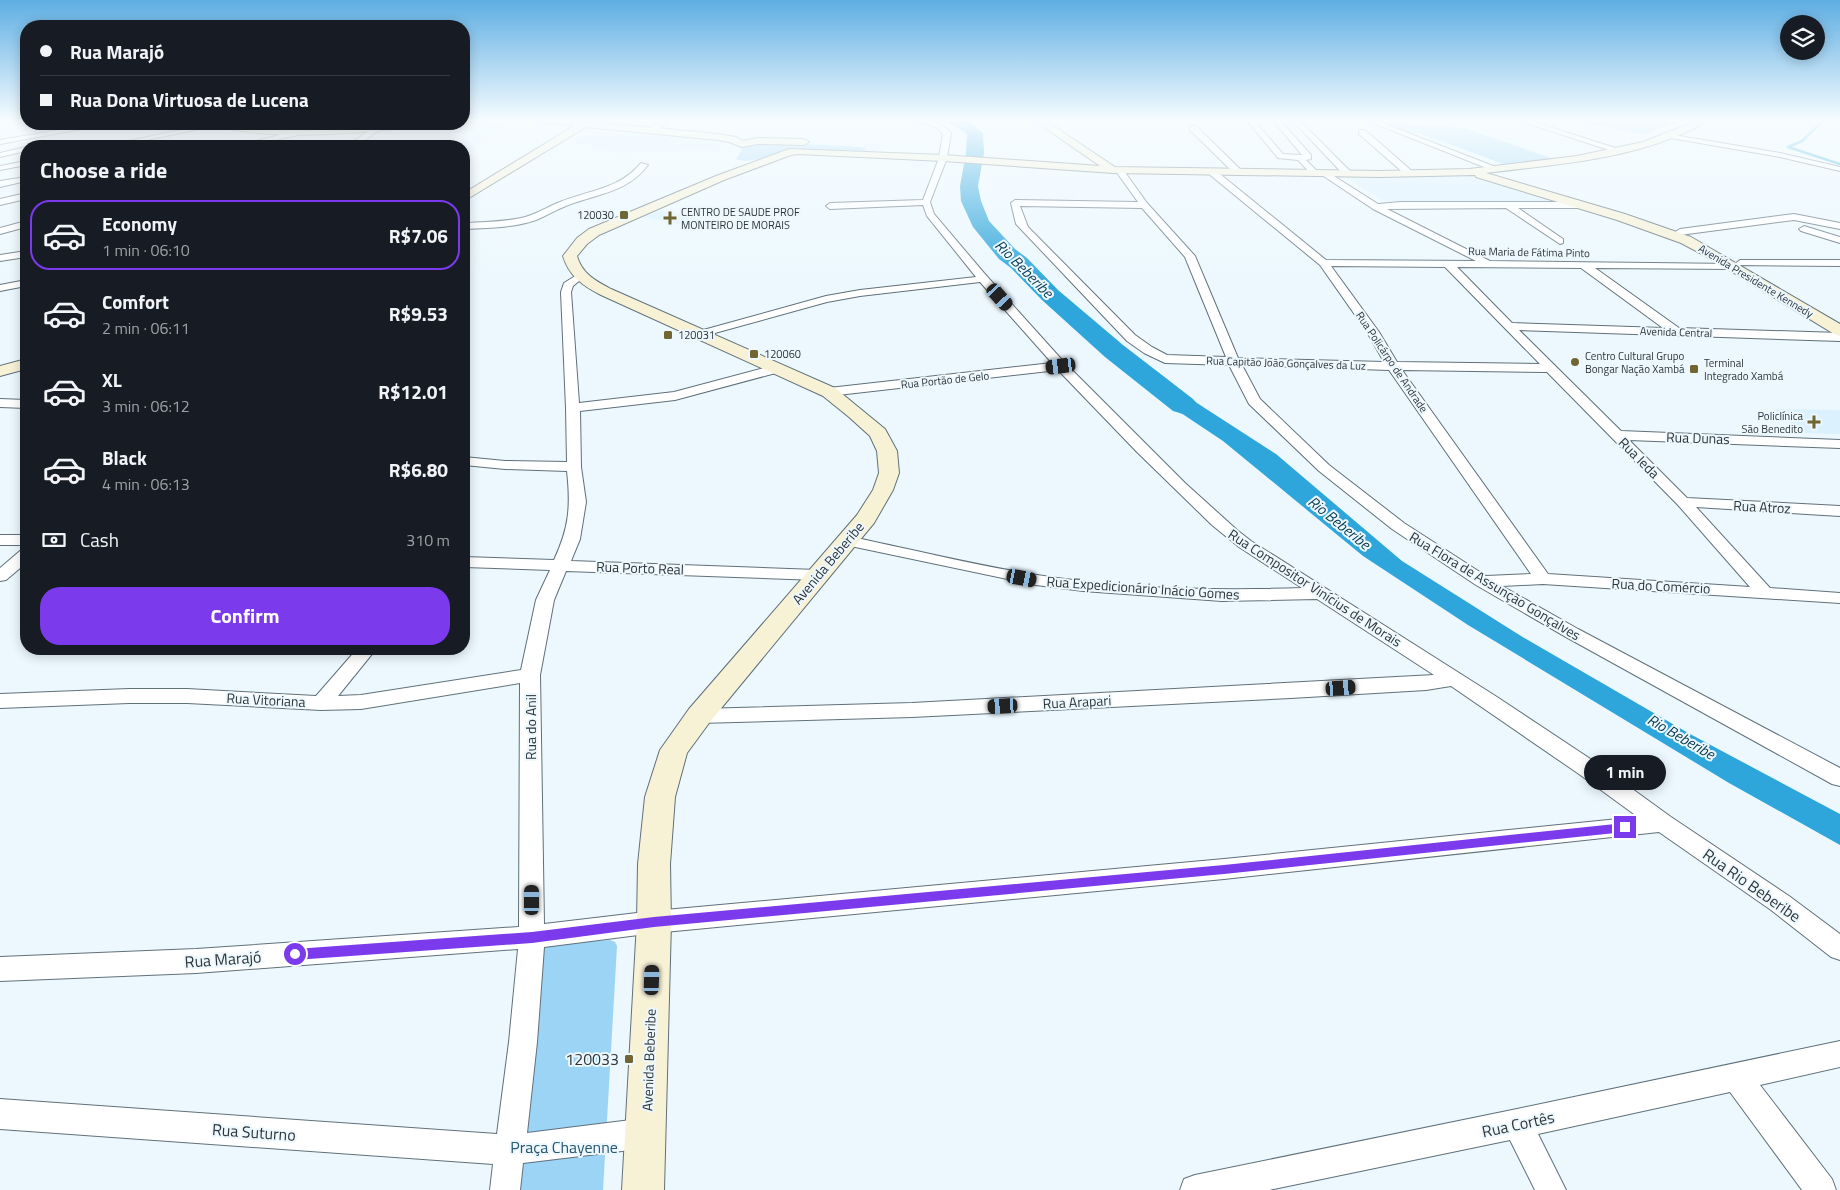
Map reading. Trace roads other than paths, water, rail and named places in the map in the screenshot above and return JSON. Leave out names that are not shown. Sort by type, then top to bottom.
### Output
[{"type":"main road","points":[[470,194],[502,175]]},
{"type":"main road","points":[[580,276],[572,264],[570,256],[582,241],[594,232],[709,175]]},
{"type":"main road","name":"Avenida Presidente Kennedy","points":[[1481,175],[1653,227],[1686,240],[1737,264],[1840,322]]},
{"type":"main road","name":"Avenida Presidente Kennedy","points":[[1482,175],[1680,232],[1714,247],[1840,331]]},
{"type":"main road","name":"Avenida Beberibe","points":[[580,276],[606,292],[829,392],[878,433],[887,451],[889,472],[883,490],[866,518],[699,716],[674,750],[660,797],[654,864],[654,922],[647,1133],[643,1190]]},
{"type":"main road","points":[[0,371],[20,366]]},
{"type":"street","points":[[470,225],[528,220],[563,204],[597,194],[638,175]]},
{"type":"street","points":[[830,206],[926,202],[934,175]]},
{"type":"street","name":"Rua Flora de Assunção Gonçalves","points":[[1120,175],[1190,256],[1234,362],[1254,401],[1324,468],[1398,526],[1482,581],[1589,643],[1840,778]]},
{"type":"street","name":"Rua Policárpo de Andrade","points":[[1215,175],[1324,263],[1372,332],[1392,366],[1543,579]]},
{"type":"street","points":[[1322,175],[1376,207],[1488,263]]},
{"type":"street","points":[[0,184],[20,180]]},
{"type":"street","points":[[0,202],[20,197]]},
{"type":"street","name":"Rua Compositor Vinícius de Morais","points":[[926,202],[930,214],[983,279],[1087,395],[1219,524],[1245,544],[1587,768],[1663,823]]},
{"type":"street","name":"Rua Capitão João Gonçalves da Luz","points":[[1144,205],[1015,203],[1021,224],[1025,230],[1131,338],[1157,356],[1174,360],[1234,362],[1549,368]]},
{"type":"street","points":[[1508,205],[1560,241]]},
{"type":"street","points":[[1376,207],[1580,205]]},
{"type":"street","points":[[1680,232],[1794,217],[1840,226]]},
{"type":"street","points":[[1770,220],[1840,240]]},
{"type":"street","points":[[0,231],[20,226]]},
{"type":"street","points":[[0,258],[20,255]]},
{"type":"street","name":"Rua Maria de Fátima Pinto","points":[[1324,263],[1488,263],[1585,266],[1840,264]]},
{"type":"street","name":"Rua Ieda","points":[[1448,264],[1683,502],[1764,592]]},
{"type":"street","points":[[1585,266],[1677,332]]},
{"type":"street","name":"Rua do Anil","points":[[505,1190],[532,937],[530,674],[545,600],[572,539],[578,502],[574,467],[573,408],[566,292],[568,285],[580,276]]},
{"type":"street","points":[[700,334],[826,299],[860,293],[983,279]]},
{"type":"street","points":[[0,288],[20,284]]},
{"type":"street","name":"Avenida Central","points":[[1511,326],[1573,332],[1677,332],[1840,337]]},
{"type":"street","name":"Rua Portão de Gelo","points":[[829,392],[1061,366]]},
{"type":"street","points":[[573,408],[675,396],[779,368]]},
{"type":"street","points":[[0,403],[20,404]]},
{"type":"street","points":[[1673,427],[1684,438]]},
{"type":"street","name":"Rua Dunas","points":[[1616,435],[1840,444]]},
{"type":"street","points":[[470,463],[505,466],[574,467]]},
{"type":"street","name":"Rua Atroz","points":[[1683,502],[1840,511]]},
{"type":"street","points":[[0,540],[20,540]]},
{"type":"street","name":"Rua Expedicionário Inácio Gomes","points":[[847,540],[1020,577],[1083,586],[1222,596],[1323,594]]},
{"type":"street","points":[[0,576],[20,560]]},
{"type":"street","name":"Rua Porto Real","points":[[470,562],[817,575]]},
{"type":"street","name":"Rua do Comércio","points":[[1482,581],[1543,579],[1840,598]]},
{"type":"street","points":[[321,702],[362,655]]},
{"type":"street","name":"Rua Vitoriana","points":[[0,701],[177,696],[361,702],[398,698],[530,674]]},
{"type":"street","name":"Rua Arapari","points":[[699,716],[931,709],[1426,683],[1453,679]]},
{"type":"street","name":"Rua Marajó","points":[[0,969],[196,961],[532,937],[654,922],[1224,869],[1663,823]]},
{"type":"street","name":"Rua Rio Beberibe","points":[[1663,823],[1780,904],[1840,949]]},
{"type":"street","name":"Rua Cortês","points":[[1196,1190],[1517,1124],[1840,1054]]},
{"type":"street","points":[[1736,1076],[1821,1190]]},
{"type":"street","name":"Rua Suturno","points":[[0,1114],[509,1150],[647,1133]]},
{"type":"street","points":[[1517,1124],[1551,1190]]},
{"type":"water","points":[[1155,370],[1197,403],[1276,454],[1402,561],[1521,636],[1690,734],[1840,814],[1840,845],[1729,783],[1468,625],[1363,556],[1223,441],[1169,405],[1129,374]]},
{"type":"waterway","name":"Rio Beberibe","points":[[971,175],[969,186],[971,201],[980,223],[1007,254],[1114,351],[1183,405]]},
{"type":"place","name":"120030","points":[[624,215]]},
{"type":"place","name":"CENTRO DE SAUDE PROF MONTEIRO DE MORAIS","points":[[670,218]]},
{"type":"place","name":"120031","points":[[668,335]]},
{"type":"place","name":"120060","points":[[754,354]]},
{"type":"place","name":"Centro Cultural Grupo Bongar Nação Xambá","points":[[1575,362]]},
{"type":"place","name":"Terminal Integrado Xambá","points":[[1694,369]]},
{"type":"place","name":"Policlínica São Benedito","points":[[1814,422]]},
{"type":"place","name":"120033","points":[[629,1059]]},
{"type":"park label","name":"Praça Chayenne","points":[[564,1147]]}]
